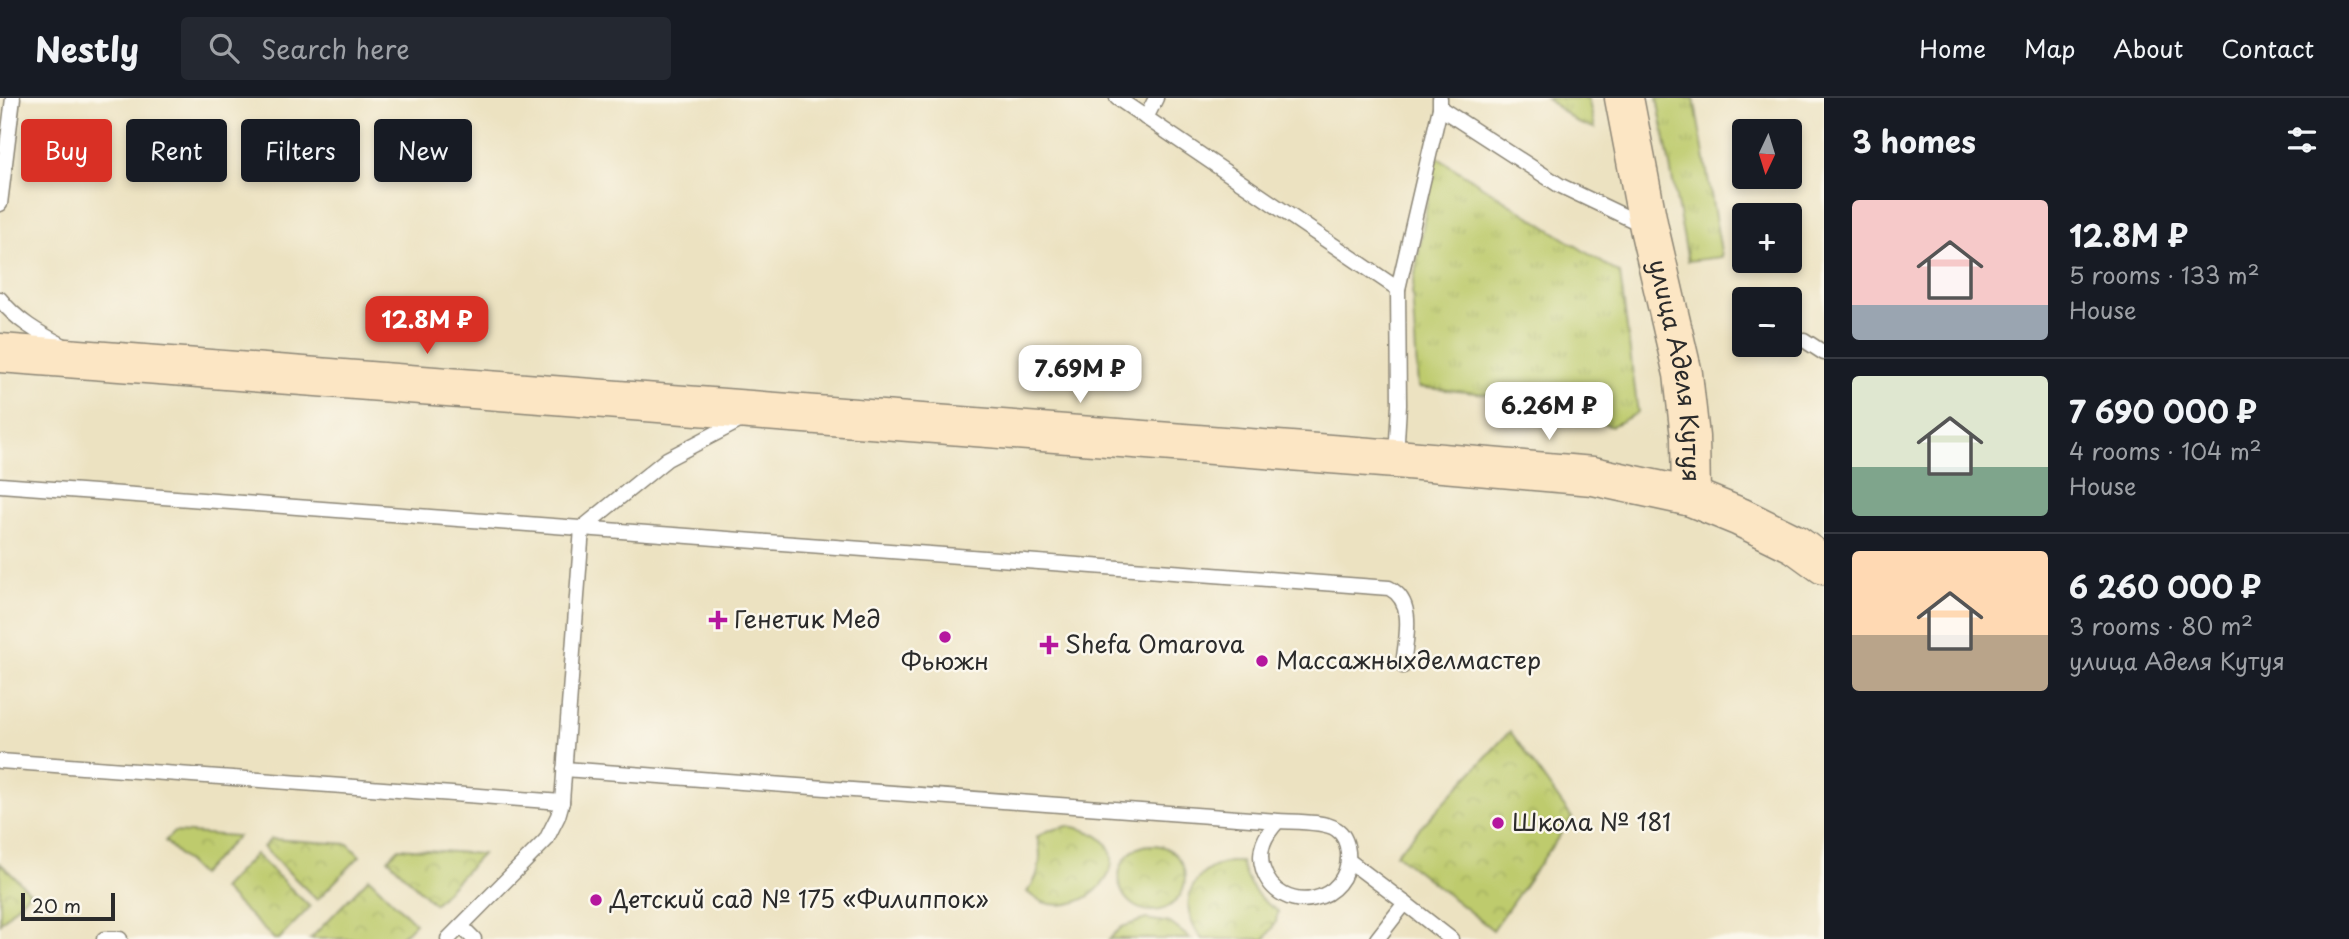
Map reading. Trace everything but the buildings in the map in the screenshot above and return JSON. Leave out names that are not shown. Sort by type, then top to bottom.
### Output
[{"type":"main road","name":"улица Аделя Кутуя","points":[[1624,98],[1649,228],[1684,374],[1690,437],[1691,497],[1784,539],[1824,565]]},
{"type":"main road","points":[[0,353],[1396,459],[1593,476],[1691,497]]},
{"type":"lane","points":[[0,204],[13,98]]},
{"type":"lane","points":[[1117,98],[1398,289]]},
{"type":"lane","points":[[1146,118],[1156,98]]},
{"type":"lane","points":[[1396,459],[1399,405],[1398,289],[1440,103],[1559,185],[1649,228]]},
{"type":"lane","points":[[0,299],[10,312],[44,336],[91,360]]},
{"type":"lane","points":[[1804,341],[1824,354]]},
{"type":"lane","points":[[448,939],[546,840],[558,816],[562,802],[582,528],[667,459],[760,410]]},
{"type":"lane","points":[[0,485],[1389,588],[1397,592],[1406,606],[1403,666]]},
{"type":"lane","points":[[0,761],[562,802]]},
{"type":"lane","points":[[564,769],[1278,821],[1321,825],[1337,829],[1343,835],[1347,847],[1346,872],[1339,883],[1320,897],[1302,900],[1283,895],[1266,877],[1261,853],[1263,841],[1278,821]]},
{"type":"lane","points":[[1348,860],[1451,939]]},
{"type":"lane","points":[[1377,939],[1405,904]]},
{"type":"lane","points":[[461,926],[474,939]]},
{"type":"lane","points":[[104,939],[120,939]]},
{"type":"green space","points":[[1546,98],[1588,98],[1595,128],[1578,123]]},
{"type":"green space","points":[[1657,98],[1694,98],[1722,257],[1688,261]]},
{"type":"green space","points":[[1435,156],[1620,274],[1638,413],[1612,426],[1516,397],[1418,387],[1412,292]]},
{"type":"green space","points":[[1510,731],[1572,818],[1493,930],[1396,854]]},
{"type":"green space","points":[[1068,826],[1096,835],[1110,850],[1111,866],[1103,883],[1088,896],[1069,904],[1048,903],[1027,892],[1039,866],[1037,837],[1047,831]]},
{"type":"green space","points":[[174,832],[238,836],[200,875],[165,841]]},
{"type":"green space","points":[[271,839],[348,844],[360,856],[317,900],[263,847]]},
{"type":"green space","points":[[1145,845],[1159,845],[1171,850],[1180,859],[1185,878],[1183,891],[1176,902],[1159,911],[1145,911],[1133,906],[1124,897],[1119,885],[1119,871],[1124,859],[1133,850]]},
{"type":"green space","points":[[399,848],[482,854],[434,904],[388,859]]},
{"type":"green space","points":[[255,854],[310,907],[279,939],[274,939],[222,889]]},
{"type":"green space","points":[[1241,862],[1254,891],[1278,911],[1276,922],[1265,939],[1202,939],[1194,927],[1189,903],[1196,881],[1215,866]]},
{"type":"green space","points":[[0,863],[30,892],[0,923]]},
{"type":"green space","points":[[369,878],[415,923],[399,939],[310,939]]},
{"type":"green space","points":[[1146,919],[1170,923],[1191,939],[1109,939],[1122,927]]},
{"type":"place","name":"Генетик Мед","points":[[718,620]]},
{"type":"place","name":"Фьюжн","points":[[945,637]]},
{"type":"place","name":"Shefa Omarova","points":[[1049,645]]},
{"type":"place","name":"Массажныхделмастер","points":[[1262,661]]},
{"type":"place","name":"Школа № 181","points":[[1498,823]]},
{"type":"place","name":"Детский сад № 175 «Филиппок»","points":[[596,900]]}]
